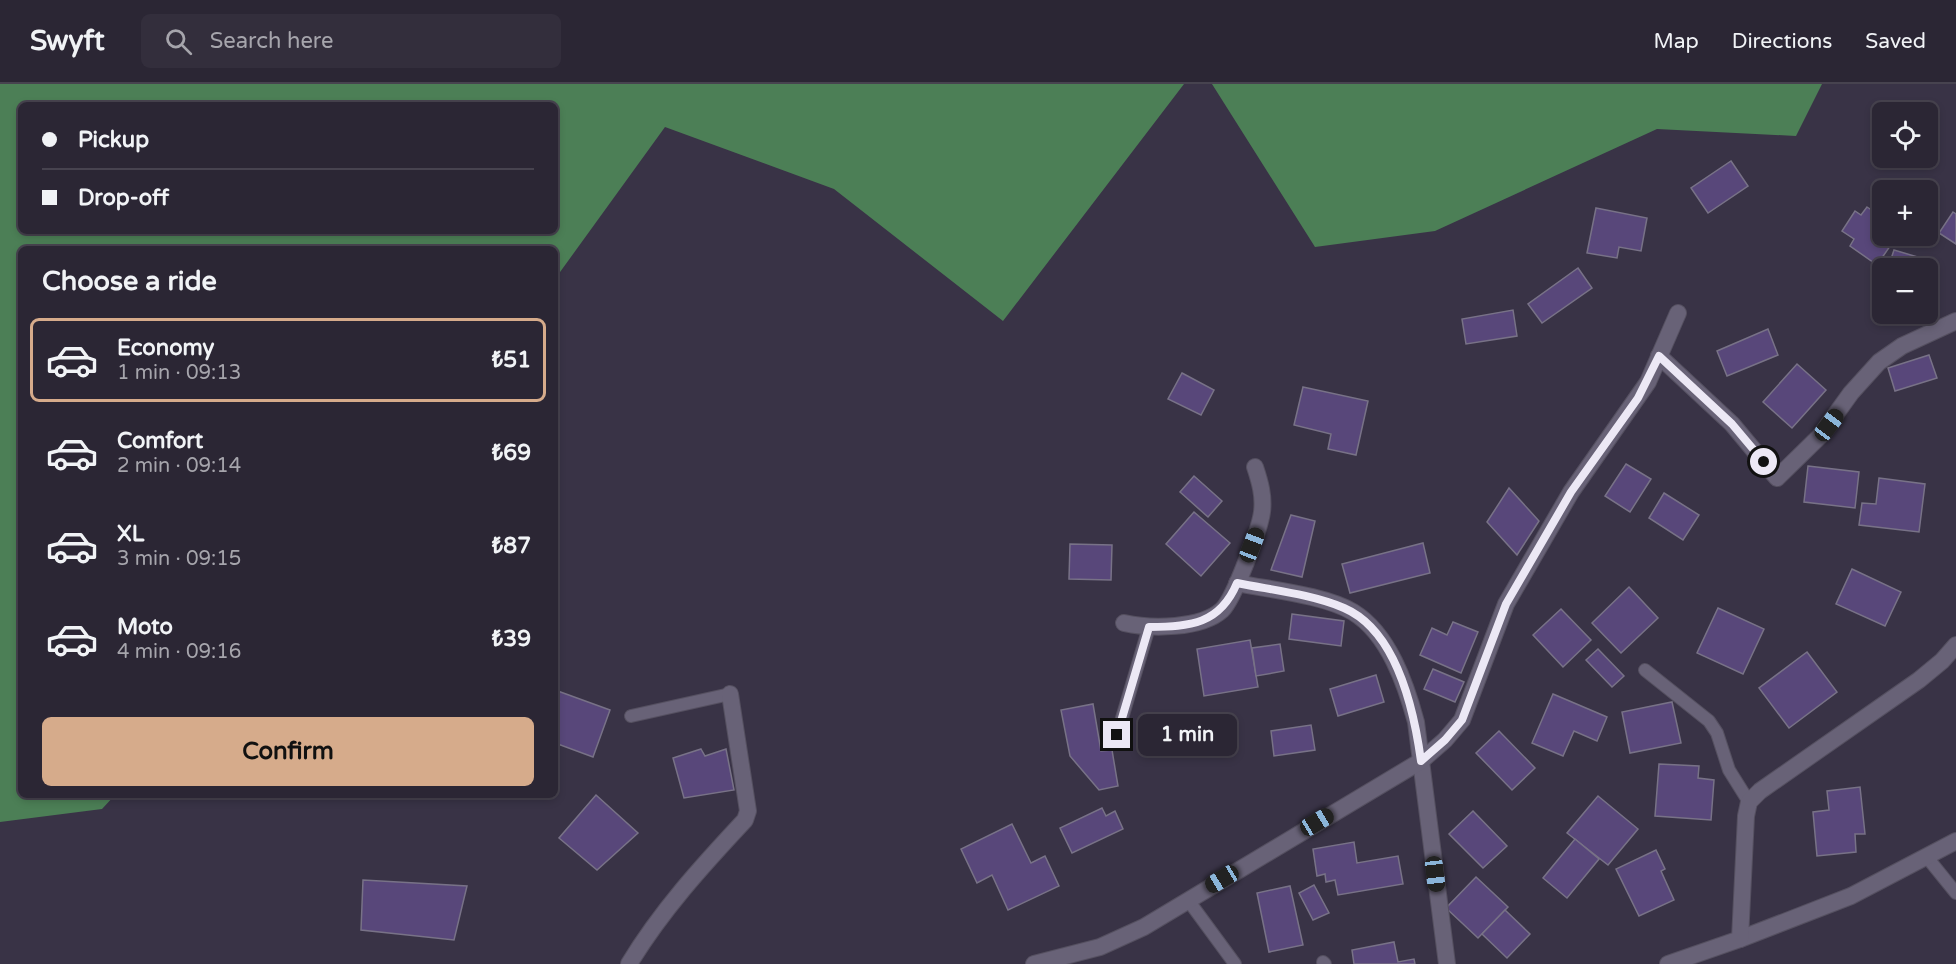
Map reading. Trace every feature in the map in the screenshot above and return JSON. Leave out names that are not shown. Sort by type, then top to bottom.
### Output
[{"type":"street","points":[[1034,964],[1073,956],[1120,939],[1421,761],[1445,740],[1462,720],[1506,604],[1571,492],[1643,390],[1678,313]]},
{"type":"street","points":[[1659,356],[1732,424],[1777,478],[1820,436],[1851,393],[1879,362],[1902,346],[1956,321]]},
{"type":"street","points":[[1124,623],[1149,627],[1181,624],[1215,615],[1226,605],[1237,583],[1262,514],[1262,492],[1255,467]]},
{"type":"street","points":[[1237,583],[1342,607],[1370,626],[1404,683],[1416,723],[1447,964]]},
{"type":"street","points":[[1740,939],[1746,816],[1749,802],[1760,791],[1919,680],[1942,661],[1956,645]]},
{"type":"street","points":[[629,964],[654,924],[694,875],[745,820],[748,811],[730,694]]},
{"type":"street","points":[[1668,964],[1851,896],[1956,841]]},
{"type":"lane","points":[[1117,735],[1149,627]]},
{"type":"lane","points":[[1645,670],[1709,721],[1718,733],[1729,770],[1749,802]]},
{"type":"lane","points":[[631,716],[730,694]]},
{"type":"lane","points":[[1926,856],[1956,893]]},
{"type":"lane","points":[[1188,900],[1234,964]]},
{"type":"green space","points":[[0,84],[1184,84],[1003,321],[834,189],[665,127],[558,275],[558,246],[18,246],[18,798],[112,798],[102,809],[0,822]]},
{"type":"green space","points":[[1212,84],[1822,84],[1796,136],[1657,129],[1435,231],[1315,247]]},
{"type":"building","points":[[1731,161],[1748,186],[1708,213],[1691,188]]},
{"type":"building","points":[[1867,207],[1872,210],[1872,246],[1890,246],[1882,258],[1872,258],[1872,261],[1850,246],[1854,239],[1842,231],[1855,211],[1861,215]]},
{"type":"building","points":[[1596,208],[1647,218],[1641,251],[1619,247],[1617,258],[1587,253]]},
{"type":"building","points":[[1953,212],[1956,214],[1956,244],[1939,233]]},
{"type":"building","points":[[1894,250],[1921,258],[1891,258]]},
{"type":"building","points":[[1578,268],[1592,288],[1542,323],[1528,304]]},
{"type":"building","points":[[1513,310],[1517,336],[1466,344],[1462,319]]},
{"type":"building","points":[[1768,329],[1778,355],[1727,376],[1717,351]]},
{"type":"building","points":[[1929,355],[1937,378],[1895,391],[1888,368]]},
{"type":"building","points":[[1797,364],[1826,390],[1792,428],[1763,402]]},
{"type":"building","points":[[1182,373],[1214,390],[1201,415],[1168,399]]},
{"type":"building","points":[[1303,387],[1368,401],[1356,455],[1328,449],[1331,434],[1294,425]]},
{"type":"building","points":[[1626,464],[1651,479],[1630,512],[1605,496]]},
{"type":"building","points":[[1808,466],[1859,472],[1855,508],[1804,502]]},
{"type":"building","points":[[1194,476],[1222,501],[1208,517],[1180,492]]},
{"type":"building","points":[[1879,478],[1925,484],[1919,532],[1859,525],[1862,503],[1876,504]]},
{"type":"building","points":[[1509,488],[1539,521],[1517,555],[1487,522]]},
{"type":"building","points":[[1664,493],[1699,515],[1683,540],[1649,518]]},
{"type":"building","points":[[1194,512],[1230,543],[1201,576],[1166,544]]},
{"type":"building","points":[[1291,515],[1315,521],[1302,577],[1271,570]]},
{"type":"building","points":[[1423,543],[1430,573],[1350,593],[1342,564]]},
{"type":"building","points":[[1070,544],[1112,545],[1111,580],[1069,579]]},
{"type":"building","points":[[1852,569],[1901,592],[1885,626],[1836,604]]},
{"type":"building","points":[[1629,587],[1658,618],[1621,653],[1592,623]]},
{"type":"building","points":[[1718,608],[1764,629],[1743,674],[1697,653]]},
{"type":"building","points":[[1561,609],[1591,640],[1563,667],[1533,635]]},
{"type":"building","points":[[1292,614],[1344,621],[1341,646],[1289,639]]},
{"type":"building","points":[[1453,622],[1478,632],[1461,673],[1420,655],[1432,628],[1447,635]]},
{"type":"building","points":[[1250,640],[1258,687],[1204,696],[1197,649]]},
{"type":"building","points":[[1280,644],[1284,671],[1256,676],[1252,648]]},
{"type":"building","points":[[1598,649],[1624,676],[1612,687],[1586,660]]},
{"type":"building","points":[[1807,652],[1837,692],[1789,728],[1759,688]]},
{"type":"building","points":[[1433,669],[1464,682],[1455,702],[1424,689]]},
{"type":"building","points":[[1376,675],[1384,702],[1338,716],[1330,689]]},
{"type":"building","points":[[558,691],[610,710],[593,757],[558,744]]},
{"type":"building","points":[[1553,694],[1607,717],[1597,741],[1574,731],[1563,756],[1532,743]]},
{"type":"building","points":[[1672,702],[1681,743],[1630,753],[1622,712]]},
{"type":"building","points":[[1093,704],[1101,751],[1112,750],[1118,786],[1099,790],[1070,756],[1061,710]]},
{"type":"building","points":[[1311,725],[1315,750],[1274,756],[1271,731]]},
{"type":"building","points":[[1499,731],[1535,768],[1512,790],[1476,753]]},
{"type":"building","points":[[701,749],[705,756],[726,749],[734,790],[684,798],[673,758]]},
{"type":"building","points":[[1659,764],[1699,766],[1698,778],[1714,780],[1711,820],[1655,816]]},
{"type":"building","points":[[1860,787],[1865,834],[1855,834],[1856,852],[1817,856],[1813,812],[1829,810],[1827,791]]},
{"type":"building","points":[[596,795],[638,833],[597,870],[559,838]]},
{"type":"building","points":[[1598,796],[1638,829],[1608,865],[1567,833]]},
{"type":"building","points":[[1102,808],[1106,816],[1115,811],[1123,829],[1072,853],[1060,828]]},
{"type":"building","points":[[1473,811],[1507,846],[1483,868],[1449,834]]},
{"type":"building","points":[[1012,824],[1031,863],[1045,856],[1059,886],[1008,910],[992,875],[977,883],[961,849]]},
{"type":"building","points":[[1575,839],[1599,859],[1567,898],[1543,878]]},
{"type":"building","points":[[1354,842],[1357,863],[1398,856],[1403,884],[1338,895],[1335,880],[1326,882],[1325,874],[1317,876],[1313,849]]},
{"type":"building","points":[[1656,850],[1665,869],[1661,871],[1674,900],[1639,916],[1616,869]]},
{"type":"building","points":[[1476,877],[1508,907],[1478,938],[1446,908]]},
{"type":"building","points":[[363,880],[467,886],[454,940],[361,930]]},
{"type":"building","points":[[1314,885],[1329,913],[1313,920],[1299,893]]},
{"type":"building","points":[[1290,886],[1303,945],[1269,952],[1257,893]]},
{"type":"building","points":[[1505,910],[1530,934],[1507,958],[1482,934]]},
{"type":"building","points":[[1394,942],[1398,962],[1414,959],[1415,964],[1354,964],[1352,950]]},
{"type":"route","points":[[1117,735],[1149,627],[1181,624],[1215,615],[1226,605],[1237,583],[1342,607],[1353,612],[1370,626],[1383,644],[1404,683],[1416,723],[1421,761],[1452,733],[1462,720],[1470,704],[1482,663],[1506,604],[1571,492],[1648,382],[1659,356],[1693,385],[1732,424],[1764,462]]}]
